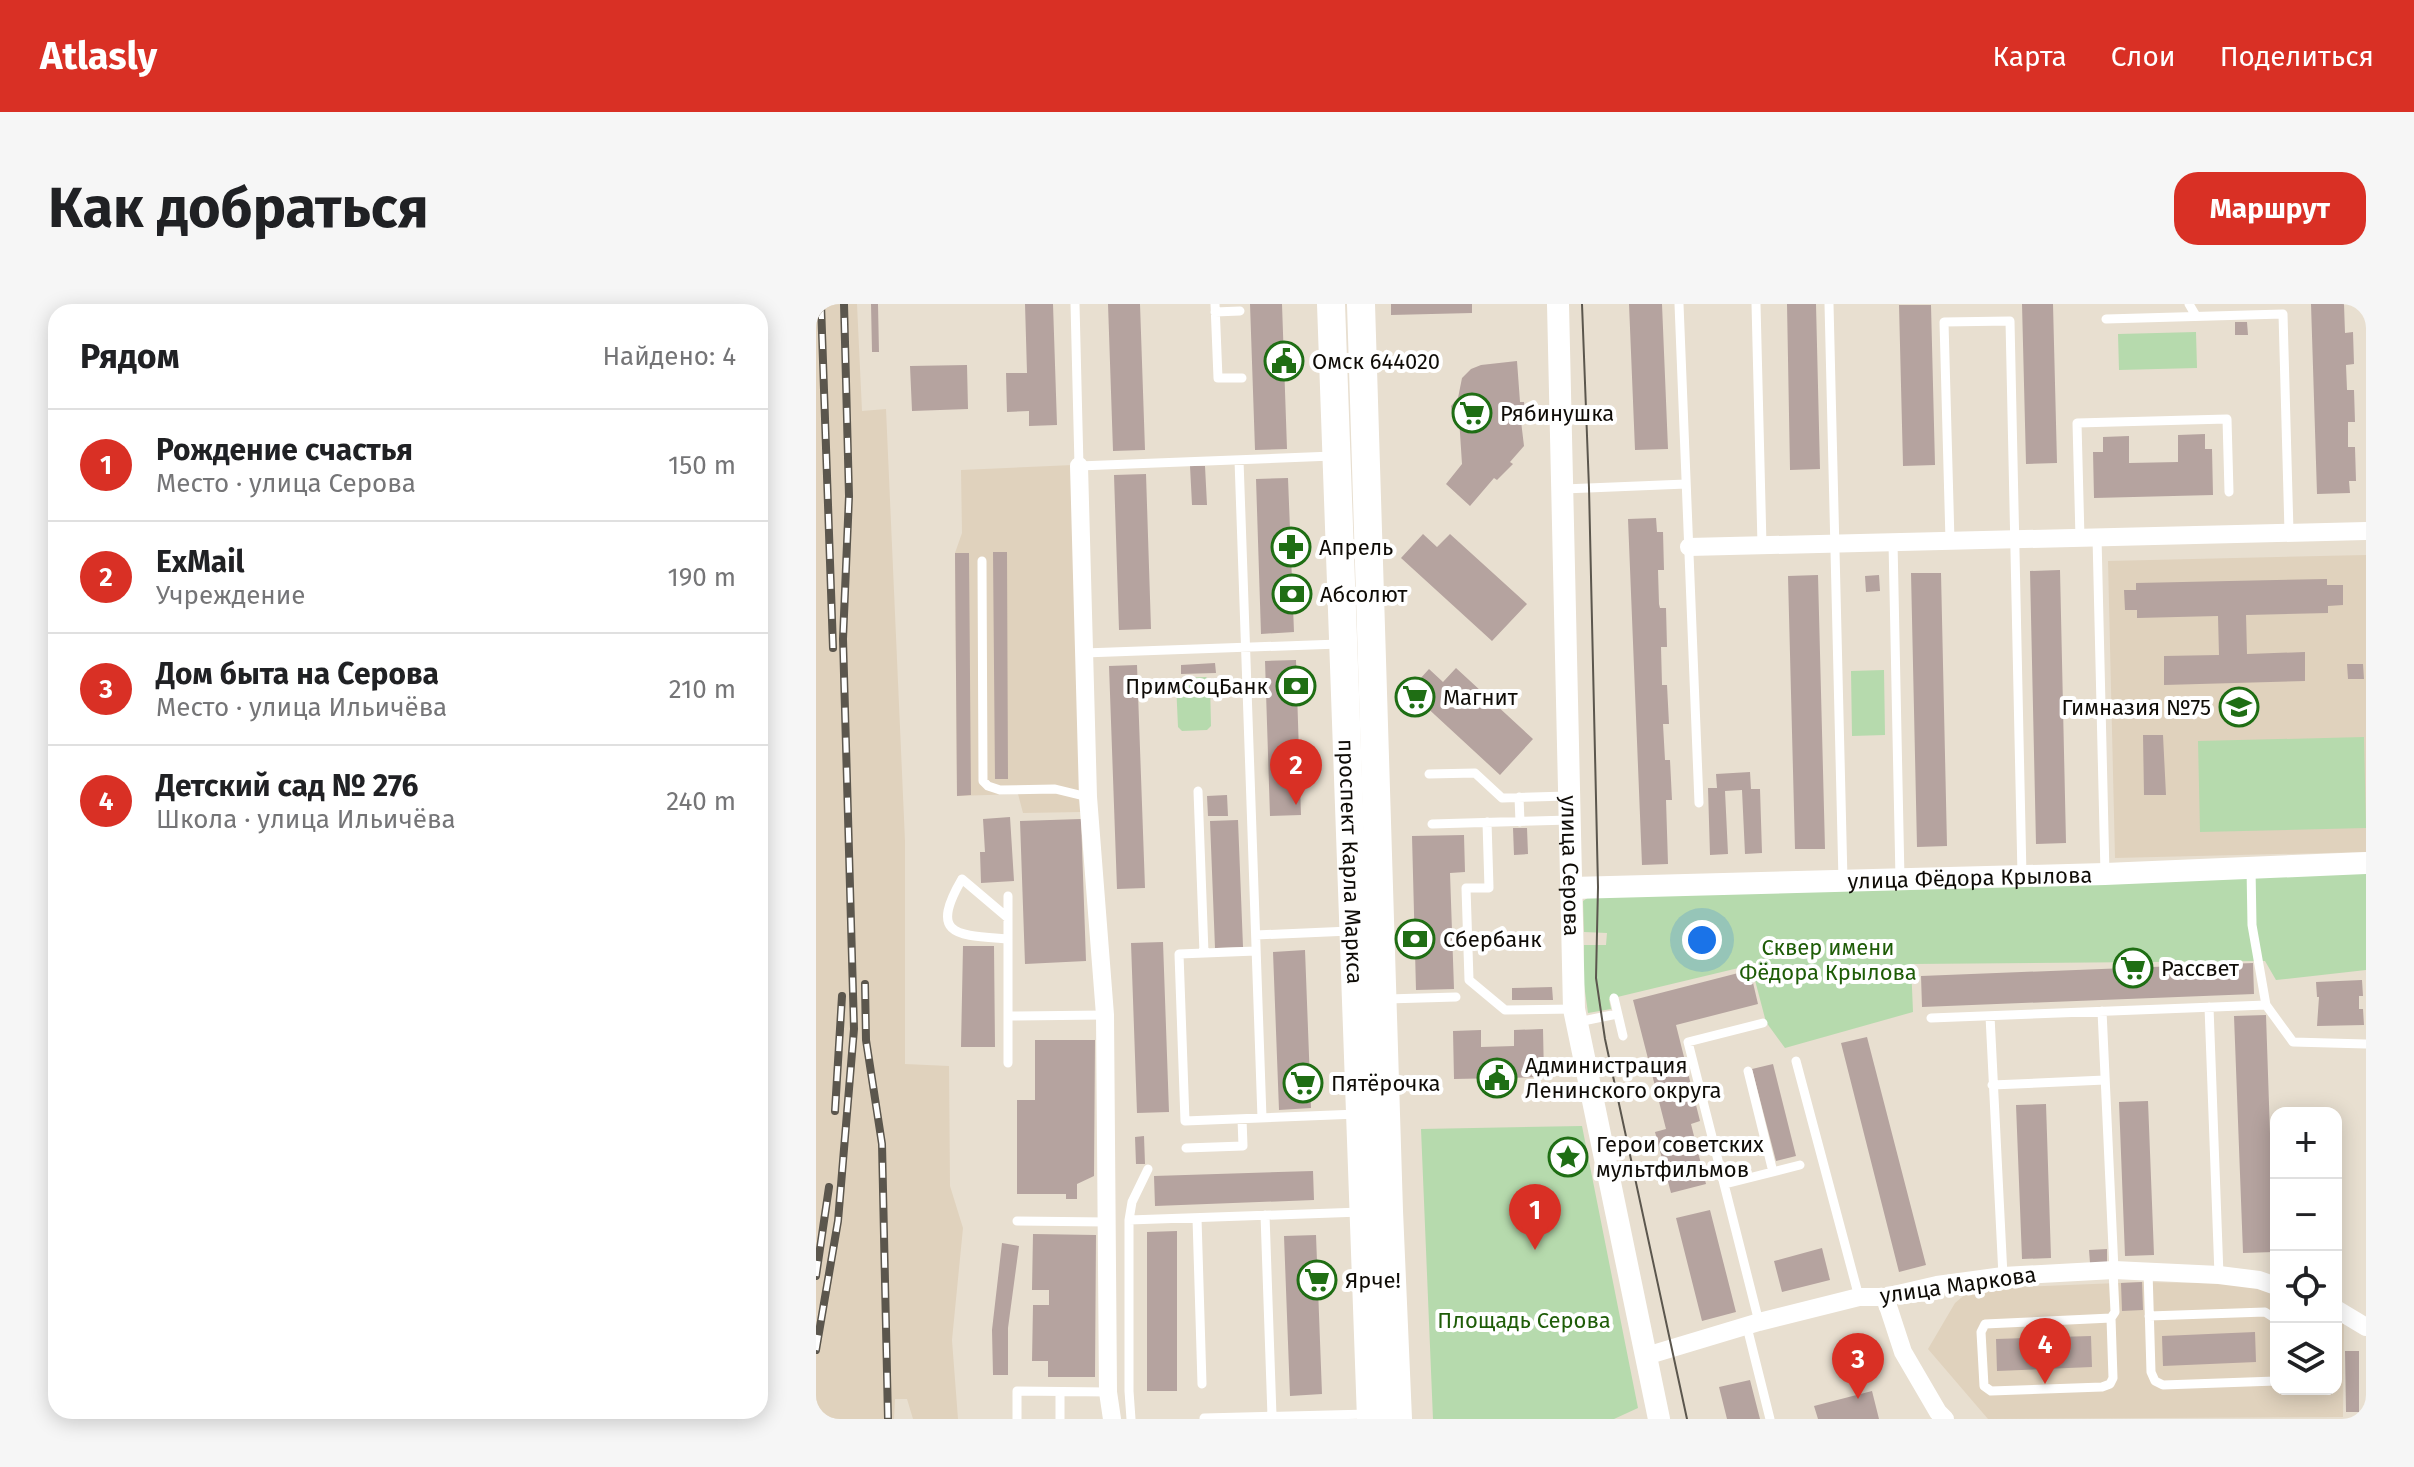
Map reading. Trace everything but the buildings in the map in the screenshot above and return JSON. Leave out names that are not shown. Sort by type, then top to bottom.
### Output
[{"type":"main road","name":"проспект Карла Маркса","points":[[1331,304],[1353,931],[1369,1000],[1360,1114],[1371,1416]]},
{"type":"main road","name":"проспект Карла Маркса","points":[[1361,304],[1369,1000],[1398,1419]]},
{"type":"main road","points":[[1335,412],[1364,411]]},
{"type":"street","name":"улица Серова","points":[[1558,304],[1575,1016],[1659,1419]]},
{"type":"street","points":[[1079,466],[1088,797],[1105,1015],[1108,1392],[1112,1419]]},
{"type":"street","points":[[1689,547],[2366,531]]},
{"type":"street","name":"улица Фёдора Крылова","points":[[1572,888],[2105,874],[2366,863]]},
{"type":"street","name":"улица Маркова","points":[[1646,1356],[1859,1297],[1885,1297],[1937,1285],[2003,1276],[2148,1271],[2219,1275],[2270,1284]]},
{"type":"street","points":[[1885,1297],[1903,1352],[1945,1419]]},
{"type":"street","points":[[2342,1313],[2366,1327]]},
{"type":"lane","points":[[1075,304],[1079,466],[1336,456]]},
{"type":"lane","points":[[1679,304],[1699,803]]},
{"type":"lane","points":[[1756,304],[1762,545]]},
{"type":"lane","points":[[1829,304],[1843,881]]},
{"type":"lane","points":[[2189,304],[2196,316]]},
{"type":"lane","points":[[1240,311],[1215,308],[1218,378],[1242,378]]},
{"type":"lane","points":[[2106,319],[2283,314],[2289,532]]},
{"type":"lane","points":[[1950,541],[1944,322],[2010,321],[2022,876]]},
{"type":"lane","points":[[2105,874],[2088,537],[2077,423],[2227,419],[2229,492]]},
{"type":"lane","points":[[1239,460],[1262,1118]]},
{"type":"lane","points":[[1564,489],[1686,484]]},
{"type":"lane","points":[[1893,542],[1900,879]]},
{"type":"lane","points":[[982,561],[983,781],[1000,790],[1055,789],[1088,797]]},
{"type":"lane","points":[[1084,653],[1342,644]]},
{"type":"lane","points":[[1429,774],[1475,773],[1502,798],[1570,796]]},
{"type":"lane","points":[[1198,791],[1204,953]]},
{"type":"lane","points":[[1519,797],[1520,822]]},
{"type":"lane","points":[[1432,824],[1570,820]]},
{"type":"lane","points":[[1487,822],[1489,888],[1466,888],[1469,980],[1505,1010],[1575,1016],[1617,1014]]},
{"type":"lane","points":[[2250,867],[2252,925],[2266,1005],[2293,1042],[2366,1044]]},
{"type":"lane","points":[[1008,918],[962,879],[950,900],[947,917],[952,930],[962,935],[1008,939]]},
{"type":"lane","points":[[1008,896],[1008,1063]]},
{"type":"lane","points":[[1256,935],[1353,931]]},
{"type":"lane","points":[[1256,951],[1179,954],[1185,1121],[1360,1114]]},
{"type":"lane","points":[[1369,1000],[1456,997]]},
{"type":"lane","points":[[1614,998],[1623,1036]]},
{"type":"lane","points":[[1931,1018],[2266,1005]]},
{"type":"lane","points":[[2209,1007],[2219,1275]]},
{"type":"lane","points":[[2102,1011],[2114,1270],[2115,1312],[2111,1318],[2113,1378],[2107,1386],[1991,1391],[1984,1386],[1981,1332],[1985,1324],[2111,1318]]},
{"type":"lane","points":[[1008,1016],[1105,1015]]},
{"type":"lane","points":[[1990,1016],[2003,1276]]},
{"type":"lane","points":[[1763,1023],[1688,1042],[1725,1184],[1770,1419]]},
{"type":"lane","points":[[1796,1061],[1859,1297]]},
{"type":"lane","points":[[1748,1071],[1773,1172]]},
{"type":"lane","points":[[1992,1085],[2105,1080]]},
{"type":"lane","points":[[1186,1148],[1243,1146],[1242,1119]]},
{"type":"lane","points":[[1725,1184],[1800,1165]]},
{"type":"lane","points":[[1131,1419],[1129,1220],[1132,1202],[1148,1169]]},
{"type":"lane","points":[[1129,1220],[1364,1212]]},
{"type":"lane","points":[[1265,1215],[1272,1416]]},
{"type":"lane","points":[[1197,1218],[1202,1384]]},
{"type":"lane","points":[[1017,1221],[1107,1222]]},
{"type":"lane","points":[[2148,1271],[2151,1372],[2159,1383],[2270,1381]]},
{"type":"lane","points":[[2149,1316],[2265,1312],[2270,1315]]},
{"type":"lane","points":[[1017,1419],[1017,1391],[1108,1392]]},
{"type":"lane","points":[[1060,1392],[1060,1419]]},
{"type":"lane","points":[[1204,1418],[1371,1416]]},
{"type":"shaded area","points":[[816,304],[857,304],[862,411],[886,409],[905,841],[905,1064],[949,1066],[950,1186],[963,1228],[952,1340],[958,1419],[913,1419],[907,1399],[895,1399],[894,1419],[816,1419]]},
{"type":"shaded area","points":[[1073,465],[1081,812],[1023,813],[1018,794],[957,796],[955,553],[962,533],[961,470]]},
{"type":"shaded area","name":"Гимназия №75","points":[[2366,555],[2366,852],[2115,858],[2108,561]]},
{"type":"shaded area","points":[[2142,1282],[2248,1284],[2270,1290],[2270,1395],[2342,1395],[2342,1319],[2343,1417],[1988,1419],[1928,1349],[1955,1303],[1968,1292]]},
{"type":"green space","points":[[2196,332],[2197,368],[2119,370],[2118,334]]},
{"type":"green space","points":[[1884,670],[1885,735],[1852,736],[1851,671]]},
{"type":"green space","points":[[1206,677],[1210,681],[1211,726],[1207,730],[1182,731],[1178,727],[1176,683],[1181,678]]},
{"type":"green space","points":[[2364,737],[2366,828],[2200,832],[2198,741]]},
{"type":"green space","name":"Сквер имени Фёдора Крылова","points":[[2366,870],[2366,970],[2276,980],[2265,961],[1911,964],[1913,1012],[1785,1048],[1766,1022],[1751,965],[1609,999],[1611,1009],[1588,1013],[1583,977],[1584,945],[1606,945],[1607,933],[1584,932],[1583,901],[1592,895]]},
{"type":"green space","name":"Площадь Серова","points":[[1582,1126],[1638,1408],[1614,1419],[1433,1419],[1421,1129]]},
{"type":"tram line","points":[[1582,304],[1598,887],[1596,978],[1605,1039],[1687,1419]]},
{"type":"railway","points":[[821,304],[833,648]]},
{"type":"railway","points":[[816,1350],[838,1221],[854,1029],[843,639],[849,496],[844,304]]},
{"type":"railway","points":[[865,984],[866,1040],[882,1144],[888,1419]]},
{"type":"railway","points":[[835,1111],[842,996]]},
{"type":"railway","points":[[816,1276],[829,1187]]},
{"type":"place","name":"Омск 644020","points":[[1284,361]]},
{"type":"place","name":"Рябинушка","points":[[1472,413]]},
{"type":"place","name":"Апрель","points":[[1291,547]]},
{"type":"place","name":"Абсолют","points":[[1292,594]]},
{"type":"place","name":"ПримСоцБанк","points":[[1296,686]]},
{"type":"place","name":"Магнит","points":[[1415,697]]},
{"type":"place","name":"Гимназия №75","points":[[2239,707]]},
{"type":"place","name":"ExMail","points":[[1296,805]]},
{"type":"place","name":"Сбербанк","points":[[1415,939]]},
{"type":"place","name":"Рассвет","points":[[2133,968]]},
{"type":"place","name":"Администрация Ленинского округа","points":[[1497,1078]]},
{"type":"place","name":"Пятёрочка","points":[[1303,1083]]},
{"type":"place","name":"Герои советских мультфильмов","points":[[1568,1157]]},
{"type":"place","name":"Рождение счастья","points":[[1535,1250]]},
{"type":"place","name":"Ярче!","points":[[1317,1280]]},
{"type":"place","name":"Детский сад № 276","points":[[2045,1384]]},
{"type":"place","name":"Дом быта на Серова","points":[[1858,1399]]}]
